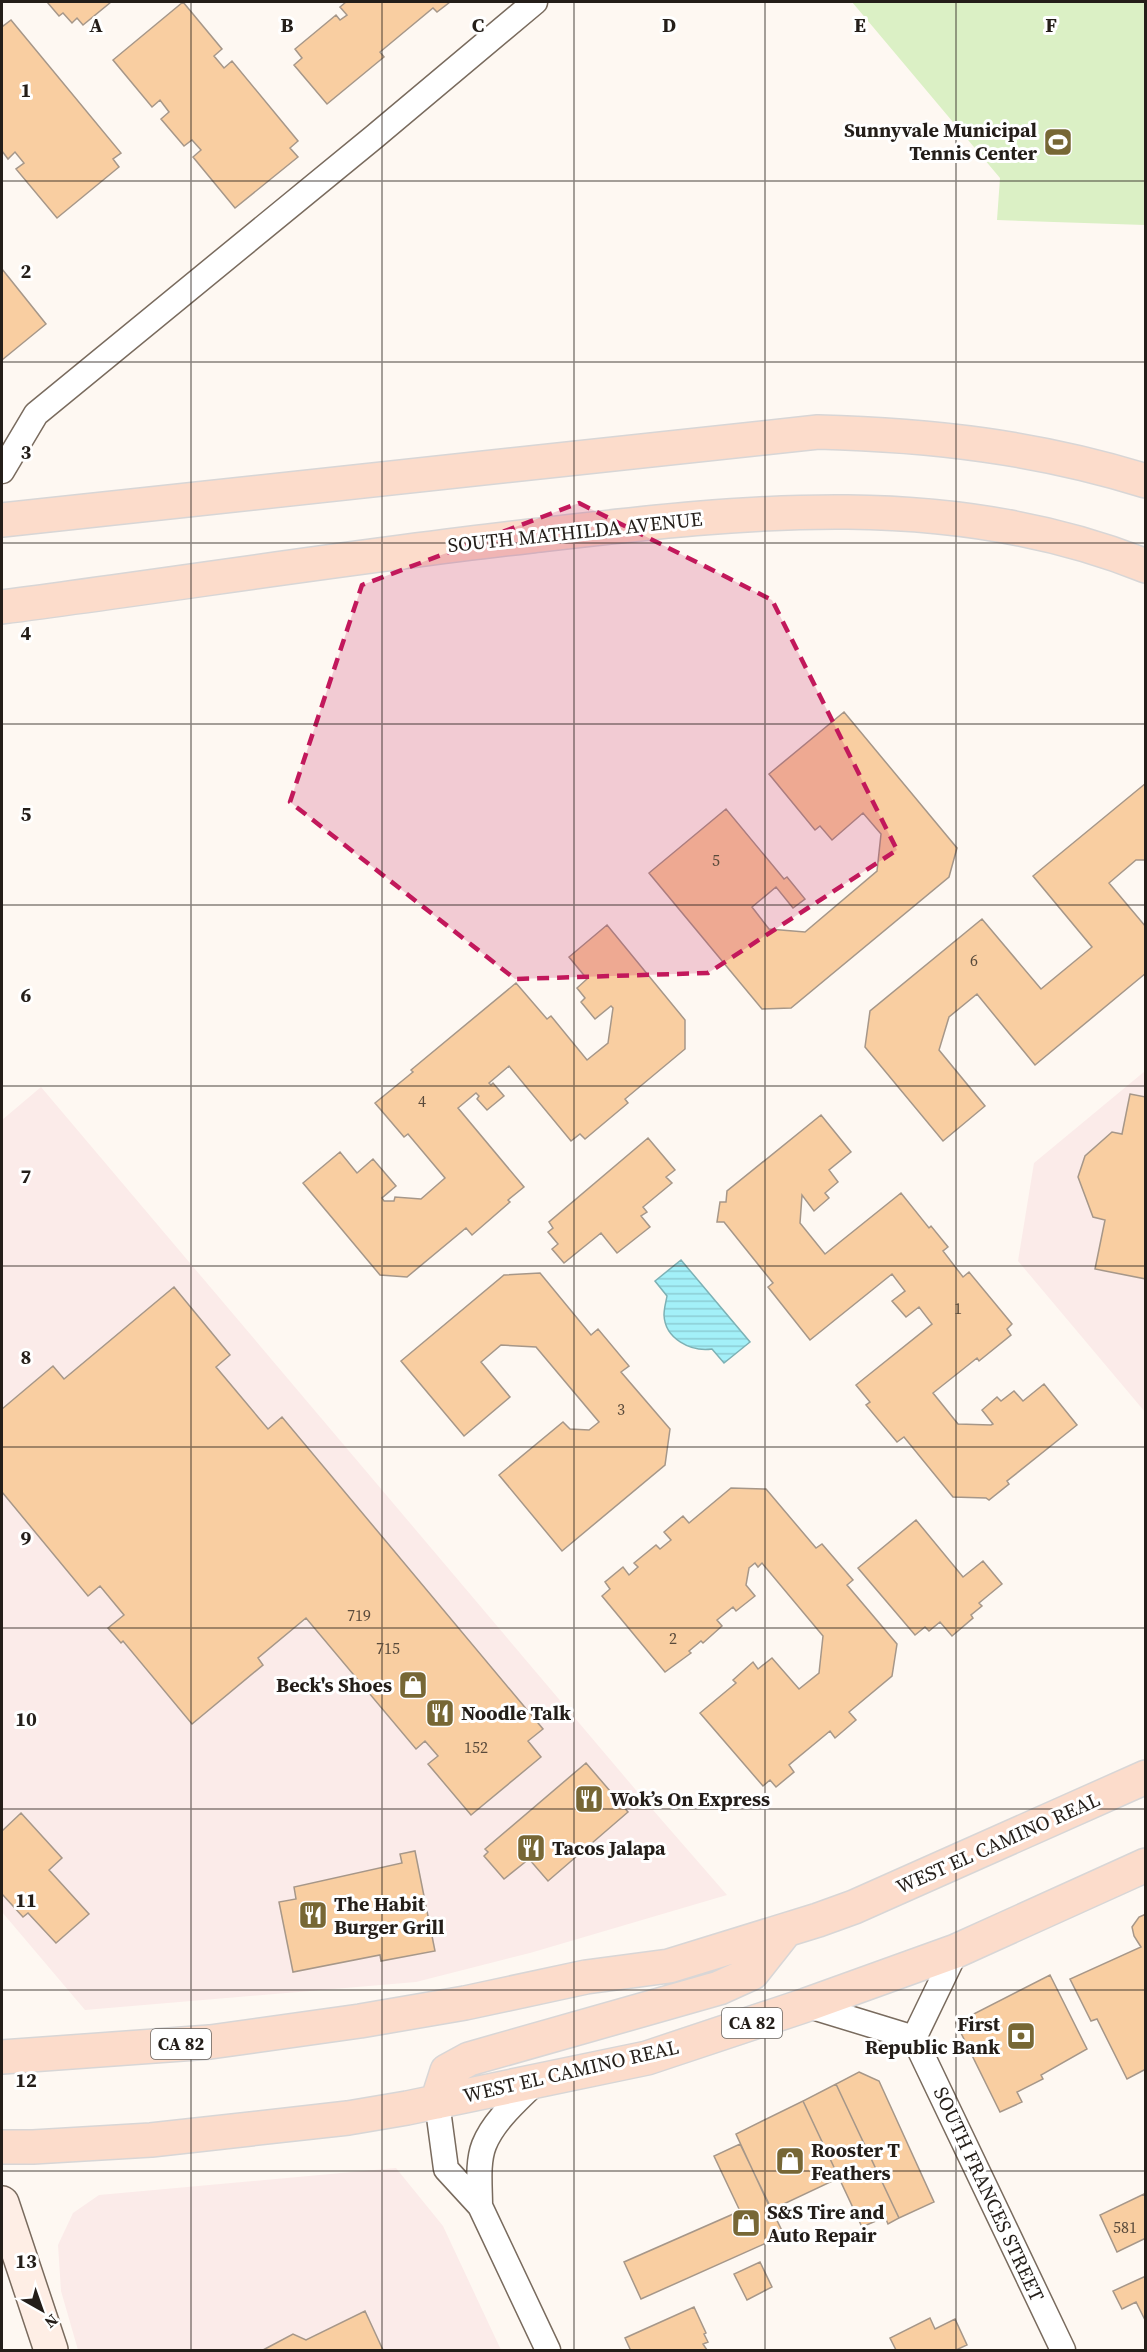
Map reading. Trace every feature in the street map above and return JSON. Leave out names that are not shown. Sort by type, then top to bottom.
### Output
[{"type":"main road","points":[[2,520],[818,432],[898,434],[953,439],[1025,451],[1146,481]]},
{"type":"main road","name":"SOUTH MATHILDA AVENUE","points":[[2,607],[476,542],[693,518],[820,510],[943,517],[1000,525],[1071,542],[1146,566]]},
{"type":"main road","name":"WEST EL CAMINO REAL","points":[[2,2057],[210,2042],[315,2029],[465,2003],[586,1977],[669,1966],[786,1930],[854,1906],[1146,1777]]},
{"type":"main road","name":"WEST EL CAMINO REAL","points":[[2,2147],[33,2147],[237,2132],[348,2118],[437,2102],[647,2058],[806,2005],[956,1951],[1146,1864]]},
{"type":"main road","points":[[437,2102],[447,2072],[469,2059],[719,1988],[752,1973],[786,1930]]},
{"type":"main road","points":[[2,2203],[51,2350]]},
{"type":"street","points":[[2,471],[36,414],[535,2]]},
{"type":"street","points":[[806,2005],[914,2038],[956,1951]]},
{"type":"street","name":"SOUTH FRANCES STREET","points":[[914,2038],[1063,2350]]},
{"type":"street","points":[[480,2206],[480,2163],[483,2146],[501,2118],[537,2081]]},
{"type":"street","points":[[437,2102],[446,2169],[480,2206],[548,2350]]},
{"type":"highlighted area","points":[[579,503],[772,600],[897,850],[708,973],[515,979],[290,802],[362,585]]},
{"type":"shaded area","points":[[1145,1071],[1145,1412],[1018,1261],[1034,1163]]},
{"type":"shaded area","points":[[41,1087],[727,1895],[530,1953],[416,1982],[85,2010],[2,1912],[2,1120]]},
{"type":"shaded area","points":[[396,2168],[443,2226],[501,2350],[78,2350],[61,2291],[58,2245],[73,2213],[99,2195]]},
{"type":"green space","name":"Sunnyvale Municipal Tennis Center","points":[[852,2],[1145,2],[1145,225],[997,220],[1000,178]]},
{"type":"water","points":[[681,1260],[750,1342],[724,1363],[712,1349],[696,1348],[680,1342],[669,1331],[665,1323],[664,1312],[667,1296],[655,1281]]},
{"type":"building","points":[[47,2],[111,2],[83,25],[77,18],[72,23],[63,13],[59,16]]},
{"type":"building","points":[[183,2],[222,49],[214,56],[224,68],[232,61],[298,141],[290,148],[298,157],[235,208],[193,157],[201,150],[192,140],[184,146],[161,119],[169,112],[160,100],[152,107],[113,60]]},
{"type":"building","points":[[346,2],[450,2],[437,12],[433,8],[380,52],[384,57],[327,104],[294,65],[302,58],[295,49],[336,15],[340,20],[347,15],[340,7]]},
{"type":"building","points":[[11,20],[121,153],[113,159],[119,167],[57,218],[16,169],[24,163],[15,152],[8,159],[2,151],[2,24],[3,26]]},
{"type":"building","points":[[2,269],[46,324],[2,360]]},
{"type":"building","points":[[844,712],[957,848],[949,877],[791,1008],[762,1009],[649,873],[726,809],[784,879],[787,877],[805,899],[793,908],[776,887],[752,907],[769,929],[805,932],[877,871],[881,834],[863,813],[832,840],[820,826],[815,830],[769,774]]},
{"type":"building","points":[[1146,783],[1146,860],[1136,860],[1109,883],[1146,927],[1146,973],[1035,1065],[977,994],[949,1017],[939,1050],[985,1106],[943,1141],[865,1047],[870,1011],[982,919],[1041,989],[1092,947],[1033,876]]},
{"type":"building","points":[[607,925],[685,1020],[685,1049],[625,1099],[628,1103],[585,1139],[580,1134],[571,1141],[509,1066],[489,1083],[491,1085],[493,1083],[504,1096],[487,1110],[477,1099],[479,1096],[476,1093],[458,1108],[524,1187],[472,1235],[466,1228],[407,1277],[380,1275],[303,1183],[340,1152],[357,1173],[373,1159],[396,1186],[382,1198],[384,1201],[394,1201],[395,1197],[421,1199],[445,1178],[408,1134],[404,1137],[375,1103],[516,983],[547,1019],[551,1016],[587,1060],[608,1043],[613,1008],[611,1006],[595,1019],[581,1002],[585,998],[577,988],[587,979],[569,957]]},
{"type":"building","points":[[1130,1094],[1146,1097],[1146,1279],[1095,1269],[1105,1220],[1093,1217],[1078,1177],[1085,1156],[1112,1132],[1122,1134]]},
{"type":"building","points":[[821,1115],[851,1152],[829,1170],[838,1182],[825,1193],[829,1198],[814,1211],[802,1195],[800,1223],[825,1254],[901,1193],[929,1228],[931,1226],[948,1247],[943,1251],[963,1277],[969,1272],[1012,1324],[1007,1329],[1011,1335],[979,1361],[977,1358],[933,1393],[958,1424],[991,1425],[993,1424],[982,1410],[997,1397],[1001,1401],[1014,1391],[1023,1401],[1044,1384],[1077,1425],[1007,1481],[1009,1484],[989,1500],[953,1497],[904,1437],[897,1442],[866,1405],[870,1402],[856,1385],[932,1324],[919,1307],[906,1317],[892,1301],[905,1291],[892,1274],[810,1340],[768,1287],[773,1283],[724,1222],[717,1222],[720,1202],[726,1202],[727,1191]]},
{"type":"building","points":[[648,1138],[675,1170],[666,1177],[672,1183],[643,1207],[647,1212],[641,1216],[650,1227],[617,1253],[601,1233],[564,1263],[552,1249],[558,1244],[548,1232],[553,1228],[549,1222]]},
{"type":"building","points":[[540,1273],[591,1335],[598,1329],[629,1366],[621,1372],[670,1429],[665,1465],[562,1551],[499,1475],[563,1422],[570,1429],[589,1430],[599,1422],[536,1347],[501,1345],[481,1362],[510,1397],[464,1436],[401,1361],[504,1275]]},
{"type":"building","points":[[174,1287],[230,1355],[216,1367],[268,1429],[282,1417],[543,1729],[528,1741],[541,1757],[471,1815],[428,1764],[438,1756],[425,1741],[416,1749],[306,1618],[258,1658],[263,1665],[192,1724],[123,1641],[121,1643],[108,1628],[124,1615],[100,1586],[88,1596],[2,1492],[2,1409],[53,1366],[64,1379]]},
{"type":"building","points":[[731,1488],[766,1489],[816,1548],[822,1544],[853,1580],[847,1585],[897,1644],[892,1676],[849,1712],[856,1720],[835,1738],[830,1731],[789,1765],[794,1772],[776,1787],[770,1780],[763,1786],[700,1713],[736,1683],[733,1680],[753,1662],[758,1669],[772,1658],[799,1689],[819,1673],[823,1636],[762,1563],[758,1567],[755,1563],[749,1568],[746,1585],[755,1596],[736,1611],[733,1607],[717,1620],[722,1626],[665,1672],[602,1596],[610,1589],[605,1582],[623,1567],[629,1575],[638,1567],[634,1563],[656,1545],[660,1549],[671,1540],[664,1532],[683,1516],[689,1523]]},
{"type":"building","points":[[916,1520],[963,1577],[983,1561],[1002,1584],[979,1603],[982,1606],[971,1615],[973,1618],[952,1636],[940,1622],[929,1631],[925,1627],[915,1635],[858,1568]]},
{"type":"building","points":[[586,1763],[628,1812],[548,1881],[529,1859],[504,1879],[484,1856],[488,1852],[485,1849]]},
{"type":"building","points":[[21,1813],[62,1858],[49,1870],[89,1914],[56,1943],[28,1913],[23,1917],[2,1894],[2,1831]]},
{"type":"building","points":[[415,1851],[435,1951],[381,1961],[380,1955],[293,1972],[279,1902],[296,1899],[294,1887],[402,1863],[400,1854]]},
{"type":"building","points":[[1146,1914],[1146,2069],[1127,2079],[1097,2019],[1091,2021],[1070,1979],[1141,1947],[1134,1936],[1132,1927],[1139,1917]]},
{"type":"building","name":"First Republic Bank","points":[[1050,1975],[1087,2049],[1041,2075],[1043,2079],[1017,2092],[1022,2102],[1000,2112],[956,2023]]},
{"type":"building","points":[[859,2072],[879,2081],[934,2202],[899,2218],[836,2084]]},
{"type":"building","points":[[836,2084],[899,2218],[888,2224],[885,2217],[862,2227],[803,2101]]},
{"type":"building","name":"Rooster T Feathers","points":[[803,2101],[839,2178],[771,2210],[736,2134]]},
{"type":"building","name":"S&S Tire and Auto Repair","points":[[740,2144],[784,2235],[641,2299],[624,2262],[740,2211],[714,2156]]},
{"type":"building","points":[[1144,2194],[1146,2198],[1146,2238],[1117,2252],[1100,2215]]},
{"type":"building","points":[[760,2262],[772,2287],[747,2300],[734,2274]]},
{"type":"building","points":[[1146,2276],[1146,2322],[1136,2302],[1122,2309],[1113,2291]]},
{"type":"building","points":[[694,2307],[706,2333],[704,2334],[708,2342],[703,2344],[707,2350],[628,2350],[630,2349],[625,2338]]},
{"type":"building","points":[[365,2311],[383,2350],[263,2350],[293,2334],[306,2340]]},
{"type":"building","points":[[930,2318],[935,2329],[955,2319],[967,2345],[956,2350],[896,2350],[890,2338]]},
{"type":"place","name":"Sunnyvale Municipal Tennis Center","points":[[1058,142]]},
{"type":"place","name":"Beck's Shoes","points":[[413,1685]]},
{"type":"place","name":"Noodle Talk","points":[[440,1713]]},
{"type":"place","name":"Wok’s On Express","points":[[589,1799]]},
{"type":"place","name":"Tacos Jalapa","points":[[531,1848]]},
{"type":"place","name":"The Habit Burger Grill","points":[[313,1915]]},
{"type":"place","name":"First Republic Bank","points":[[1021,2036]]},
{"type":"place","name":"Rooster T Feathers","points":[[790,2161]]},
{"type":"place","name":"S&S Tire and Auto Repair","points":[[746,2223]]}]
